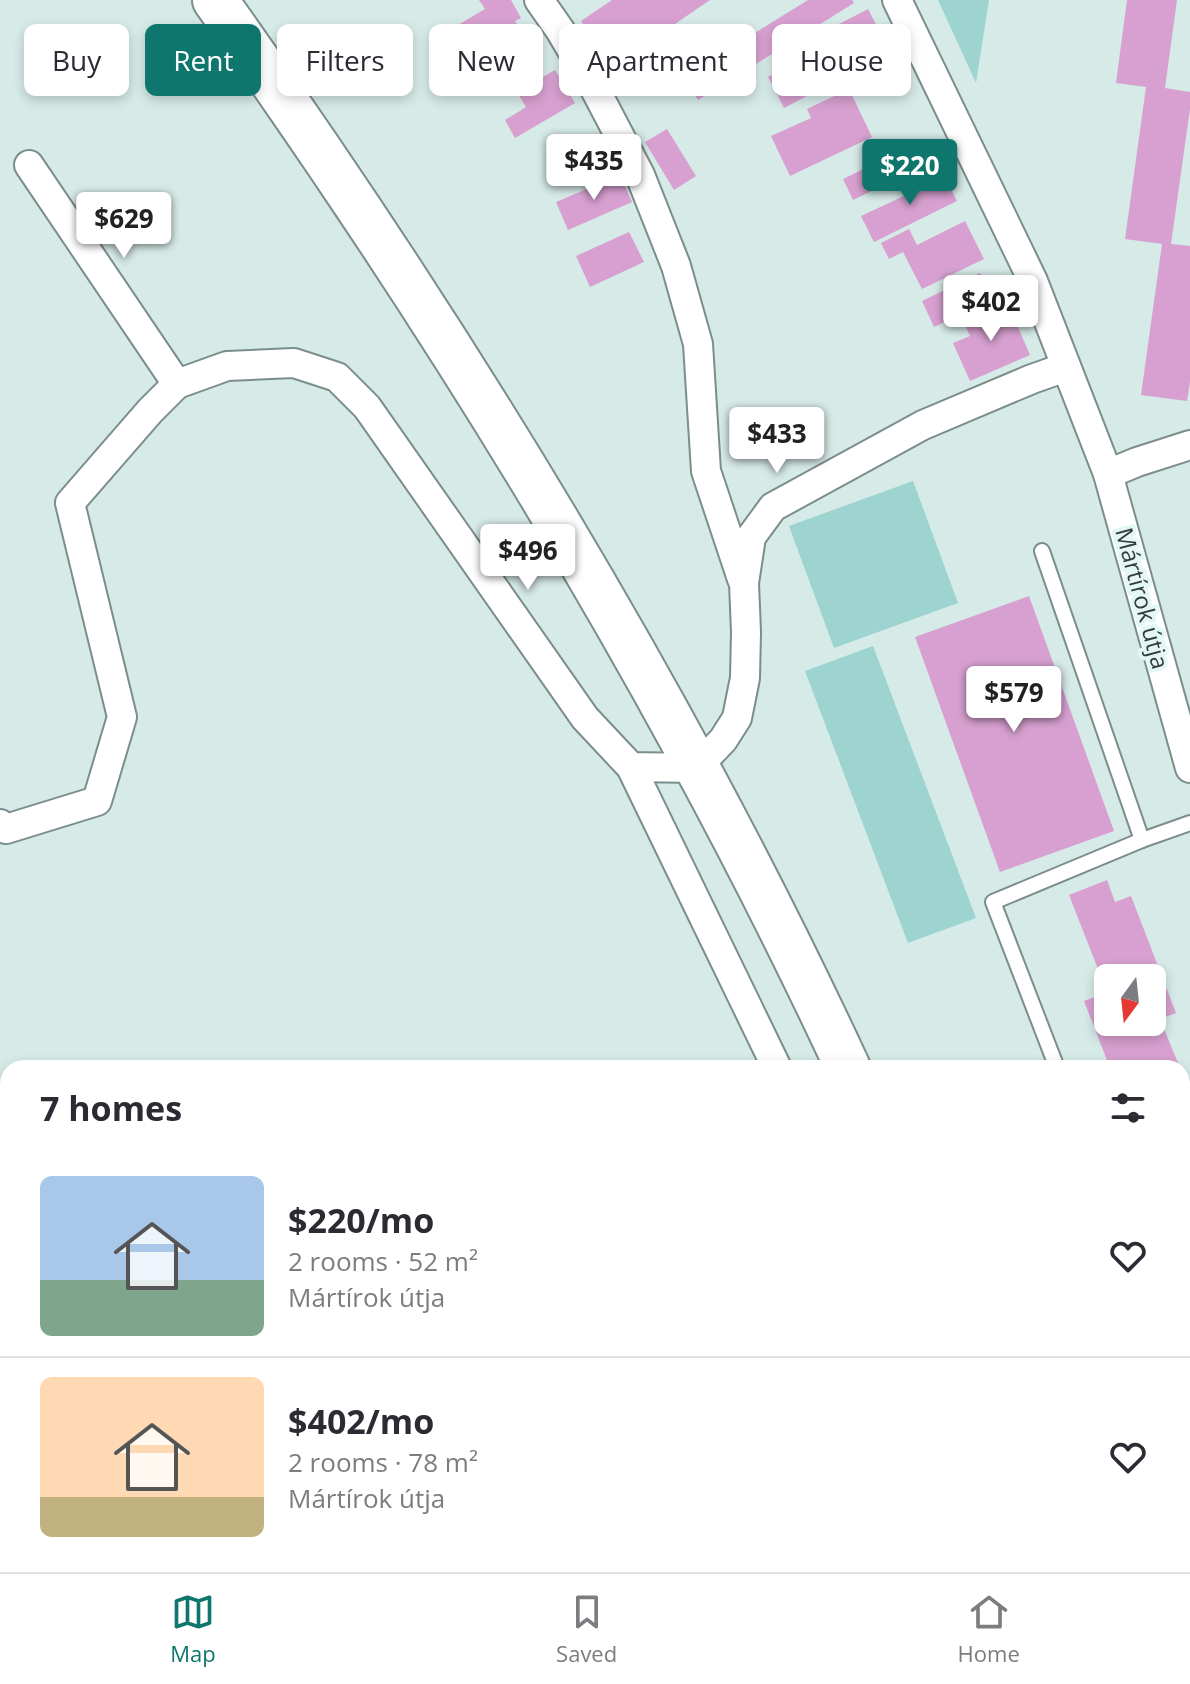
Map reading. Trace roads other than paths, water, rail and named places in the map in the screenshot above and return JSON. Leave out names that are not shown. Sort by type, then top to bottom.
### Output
[{"type":"main road","points":[[215,0],[279,90],[454,355],[562,530],[696,768],[804,974],[844,1060]]},
{"type":"street","points":[[539,0],[582,67],[640,175],[676,266],[698,344],[706,471],[744,583]]},
{"type":"street","name":"Mártírok útja","points":[[902,4],[1033,281],[1108,474],[1190,768]]},
{"type":"street","points":[[29,165],[177,384]]},
{"type":"street","points":[[0,824],[6,829],[97,801],[122,717],[70,503],[177,384],[227,366],[294,363],[337,377],[367,407],[585,718],[631,767],[773,1060]]},
{"type":"street","points":[[631,767],[696,768],[723,740],[737,718],[745,678],[744,583],[751,537],[773,507],[923,425],[1066,367]]},
{"type":"street","points":[[1108,474],[1190,445]]},
{"type":"lane","points":[[1042,551],[1142,840]]},
{"type":"lane","points":[[1054,1060],[993,902],[1190,823]]}]
